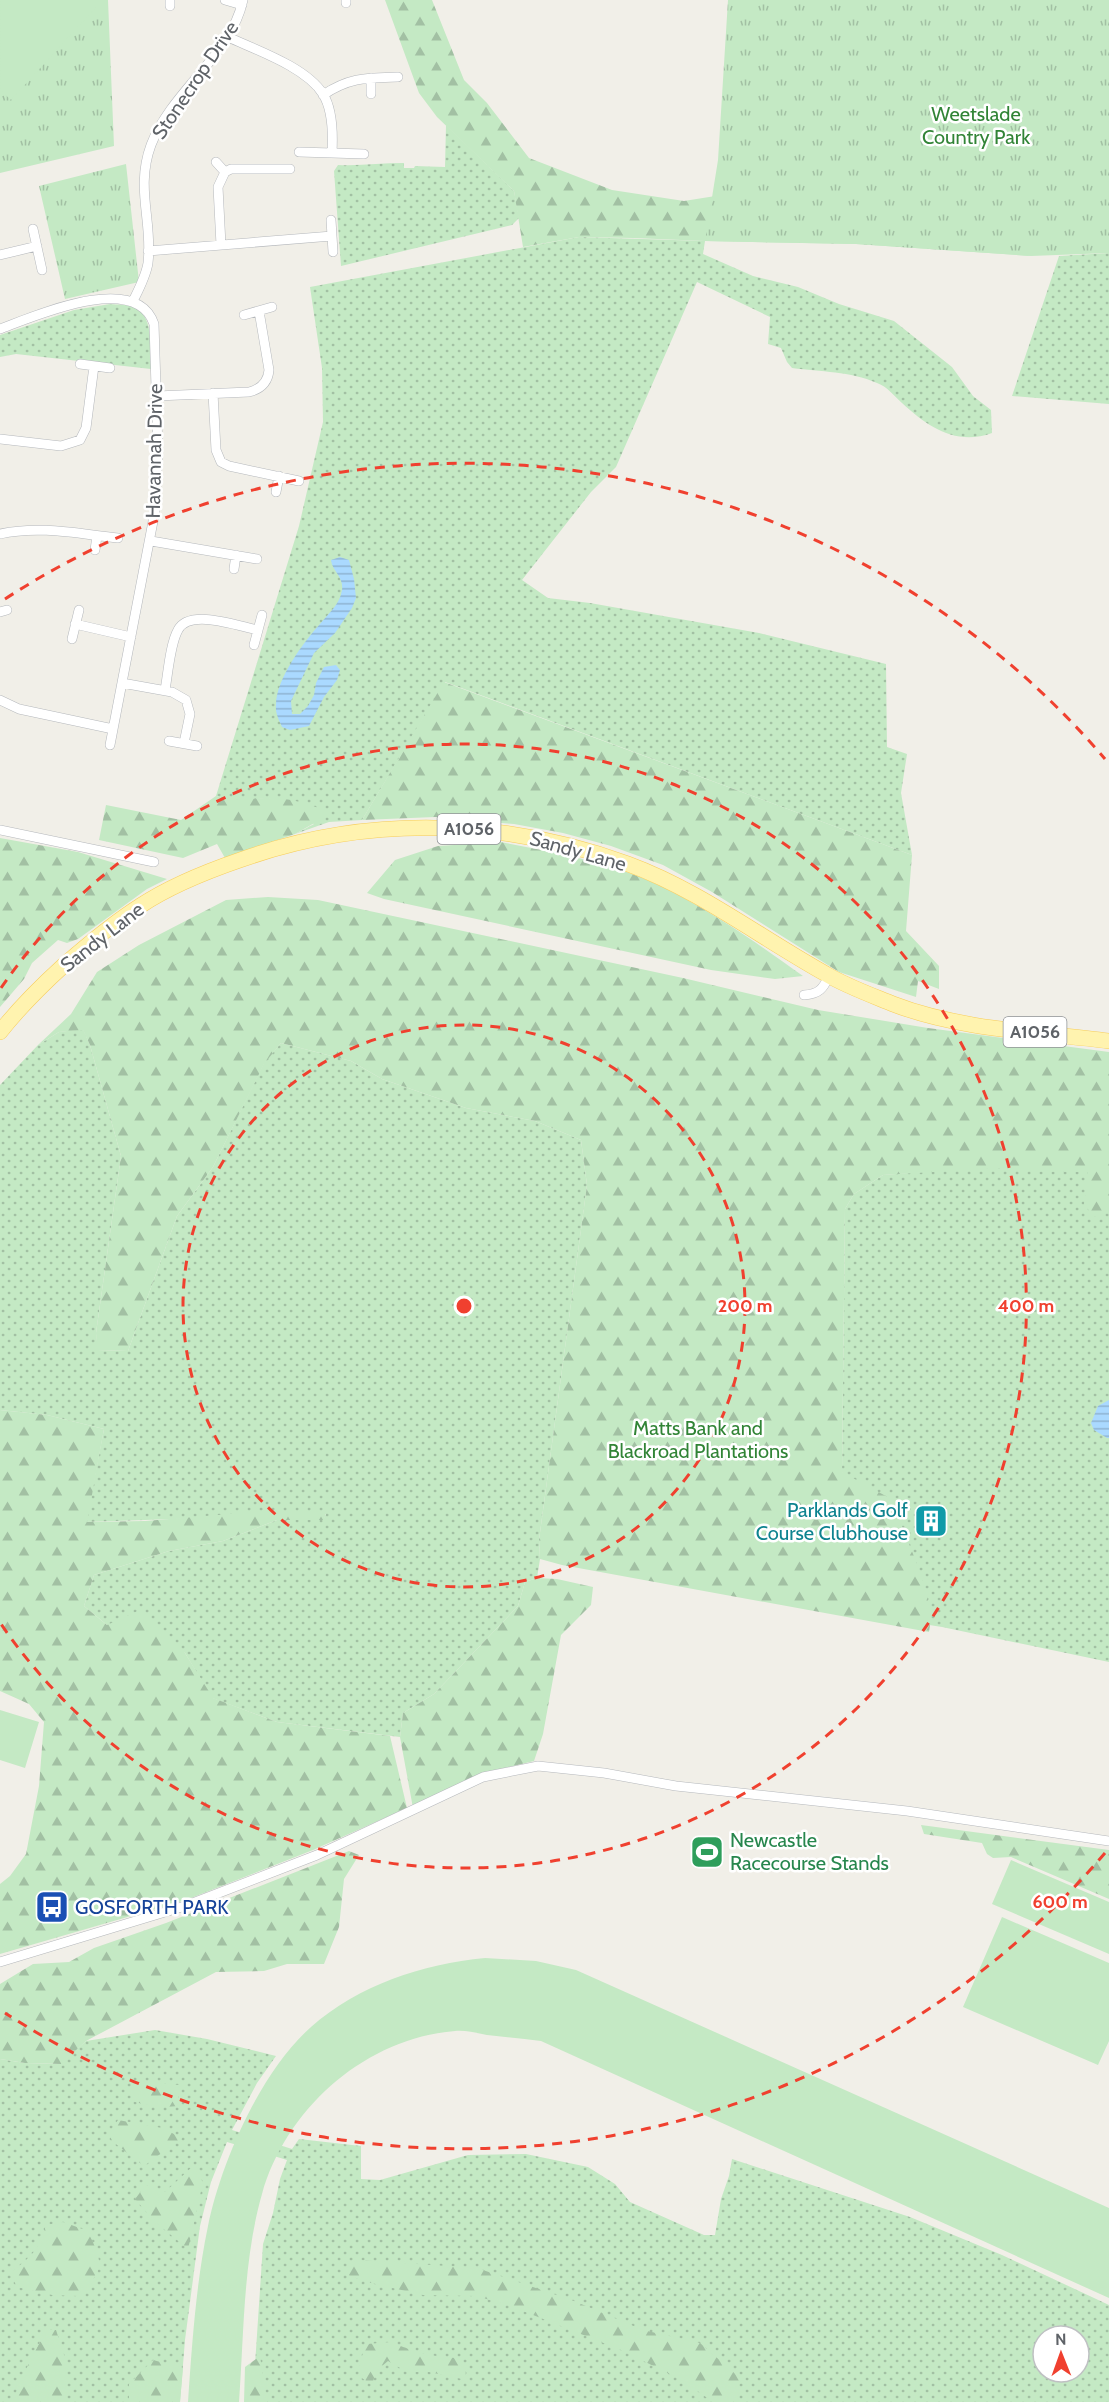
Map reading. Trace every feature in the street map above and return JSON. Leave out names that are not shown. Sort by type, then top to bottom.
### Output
[{"type":"main road","name":"Sandy Lane","points":[[0,1032],[31,996],[80,951],[141,905],[174,887],[266,851],[313,838],[382,828],[442,827],[524,835],[561,843],[629,864],[665,880],[829,976],[896,1005],[960,1022],[1109,1041]]},
{"type":"street","points":[[225,0],[242,2]]},
{"type":"street","name":"Stonecrop Drive","points":[[133,301],[146,271],[148,251],[144,179],[152,143],[177,99],[228,36],[242,2]]},
{"type":"street","points":[[228,36],[297,71],[323,95],[332,124],[332,152]]},
{"type":"street","points":[[323,95],[348,81],[398,77]]},
{"type":"street","points":[[371,78],[371,94]]},
{"type":"street","points":[[299,152],[364,154]]},
{"type":"street","points":[[216,162],[225,172]]},
{"type":"street","points":[[221,245],[218,187],[225,172],[231,169],[290,168]]},
{"type":"street","points":[[331,220],[333,252]]},
{"type":"street","points":[[33,229],[42,270]]},
{"type":"street","points":[[148,251],[332,236]]},
{"type":"street","points":[[0,255],[37,246]]},
{"type":"street","points":[[0,329],[79,303],[106,299],[133,301]]},
{"type":"street","name":"Havannah Drive","points":[[110,745],[151,541],[157,484],[154,324],[147,311],[133,301]]},
{"type":"street","points":[[244,315],[272,308]]},
{"type":"street","points":[[157,396],[254,391],[266,382],[269,370],[259,311]]},
{"type":"street","points":[[80,364],[110,368]]},
{"type":"street","points":[[0,439],[61,446],[80,440],[87,428],[94,366]]},
{"type":"street","points":[[213,393],[216,450],[220,462],[299,481]]},
{"type":"street","points":[[276,492],[279,476]]},
{"type":"street","points":[[0,534],[32,530],[118,538]]},
{"type":"street","points":[[95,550],[97,536]]},
{"type":"street","points":[[151,541],[257,559]]},
{"type":"street","points":[[234,569],[236,555]]},
{"type":"street","points":[[72,639],[78,609]]},
{"type":"street","points":[[254,645],[262,615]]},
{"type":"street","points":[[165,690],[175,635],[180,626],[187,621],[200,618],[258,630]]},
{"type":"street","points":[[75,624],[131,637]]},
{"type":"street","points":[[122,683],[165,690],[180,695],[189,706],[189,720],[184,743]]},
{"type":"street","points":[[0,700],[19,709],[113,729]]},
{"type":"street","points":[[169,741],[197,746]]},
{"type":"street","points":[[0,830],[154,862]]},
{"type":"street","points":[[804,995],[816,994],[823,989],[829,976]]},
{"type":"street","points":[[0,1962],[185,1906],[328,1851],[483,1778],[538,1766],[604,1773],[676,1786],[908,1811],[1109,1841]]},
{"type":"green space","points":[[0,0],[108,0],[114,146],[0,173]]},
{"type":"green space","points":[[1,0],[91,0],[97,6],[11,100],[0,90]]},
{"type":"green space","points":[[385,0],[432,0],[464,80],[487,103],[529,158],[612,190],[684,201],[779,186],[1031,256],[856,244],[579,237],[523,247],[514,191],[437,117],[419,93]]},
{"type":"green space","name":"Weetslade Country Park","points":[[728,0],[1109,0],[1109,253],[1031,256],[856,244],[705,241],[718,160]]},
{"type":"green space","points":[[446,125],[514,191],[519,218],[512,225],[341,266],[334,171],[338,165],[404,163],[404,168],[445,167]]},
{"type":"green space","points":[[126,164],[139,282],[65,299],[39,186]]},
{"type":"green space","points":[[579,237],[705,241],[703,254],[753,276],[798,287],[839,304],[894,321],[952,367],[973,396],[991,410],[992,433],[979,436],[955,436],[922,420],[888,389],[877,383],[846,374],[792,368],[781,348],[768,344],[770,317],[697,282],[616,467],[591,492],[522,580],[548,598],[590,603],[759,633],[886,664],[887,747],[907,754],[901,793],[912,855],[445,682],[362,820],[329,822],[295,834],[314,824],[269,798],[233,801],[216,796],[299,526],[323,422],[322,368],[310,287]]},
{"type":"green space","points":[[1109,253],[1109,404],[1012,396],[1059,256]]},
{"type":"green space","points":[[110,304],[134,307],[145,318],[150,334],[151,369],[16,354],[0,357],[0,335],[74,310]]},
{"type":"green space","points":[[444,682],[912,855],[906,931],[939,966],[939,989],[918,981],[916,997],[839,972],[712,892],[663,865],[611,846],[563,833],[514,824],[435,817],[362,820]]},
{"type":"green space","points":[[216,796],[297,801],[324,811],[325,817],[295,834],[225,858],[217,844],[183,858],[99,840],[106,805],[181,820]]},
{"type":"green space","points":[[0,838],[78,852],[167,879],[147,889],[78,939],[67,943],[58,940],[32,963],[24,979],[0,1007]]},
{"type":"green space","points":[[501,842],[591,861],[645,879],[716,917],[803,976],[775,979],[711,970],[384,899],[367,893],[395,860],[438,846]]},
{"type":"green space","name":"Matts Bank and Blackroad Plantations","points":[[268,897],[318,900],[683,978],[818,1010],[928,1028],[1109,1052],[1109,1206],[1101,1218],[1093,1216],[1084,1204],[1088,1172],[1015,1171],[999,1168],[883,1175],[854,1194],[845,1209],[842,1472],[893,1500],[924,1584],[930,1617],[929,1632],[562,1565],[540,1559],[539,1540],[587,1185],[581,1140],[535,1121],[466,1108],[382,1079],[351,1061],[281,1043],[264,1064],[213,1167],[177,1216],[128,1351],[97,1350],[96,1333],[121,1156],[90,1045],[83,1030],[59,1032],[38,1045],[71,1014],[97,972],[139,945],[226,900]]},
{"type":"green space","points":[[83,1029],[90,1045],[121,1156],[96,1333],[98,1350],[128,1351],[177,1216],[213,1167],[264,1063],[281,1043],[351,1061],[382,1079],[466,1108],[535,1121],[581,1140],[587,1185],[539,1540],[540,1559],[537,1578],[525,1582],[518,1606],[434,1694],[403,1713],[400,1737],[277,1722],[212,1698],[185,1653],[107,1625],[84,1606],[94,1575],[169,1551],[223,1541],[277,1520],[323,1520],[326,1514],[86,1522],[104,1429],[47,1415],[0,1410],[0,1085],[38,1045],[59,1032]]},
{"type":"green space","points":[[1109,1148],[1109,1662],[942,1627],[891,1619],[842,1472],[845,1209],[854,1194],[883,1175],[960,1169]]},
{"type":"green space","points":[[0,1410],[47,1415],[104,1429],[87,1522],[145,1521],[254,1512],[326,1513],[324,1520],[277,1520],[223,1541],[169,1551],[94,1575],[84,1606],[107,1625],[138,1611],[185,1653],[213,1698],[277,1722],[390,1736],[407,1808],[313,1850],[186,1900],[0,1954],[0,1884],[10,1876],[26,1854],[39,1786],[44,1722],[29,1704],[0,1691]]},
{"type":"green space","points":[[537,1578],[557,1579],[593,1587],[591,1605],[561,1635],[543,1734],[534,1761],[480,1774],[413,1808],[400,1737],[403,1713],[434,1694],[518,1606],[525,1582]]},
{"type":"green space","points":[[0,1710],[39,1722],[25,1768],[0,1760]]},
{"type":"green space","points":[[921,1825],[1109,1850],[1109,1899],[1011,1857],[993,1858],[987,1854],[982,1843],[924,1834]]},
{"type":"green space","points":[[349,1851],[359,1855],[344,1879],[339,1927],[324,1964],[287,1964],[264,1971],[216,1972],[86,2041],[61,2064],[25,2063],[0,2059],[0,1984],[33,1964],[69,1962],[94,1948],[166,1923]]},
{"type":"green space","points":[[1011,1860],[1109,1902],[1109,1954],[992,1904]]},
{"type":"green space","points":[[1002,1917],[1109,1963],[1109,2041],[1098,2065],[963,2007]]},
{"type":"green space","points":[[485,1958],[536,1961],[576,1970],[1109,2208],[1109,2298],[541,2041],[455,2031],[422,2036],[391,2047],[361,2063],[334,2083],[310,2106],[290,2133],[274,2163],[262,2194],[251,2245],[245,2297],[239,2402],[188,2402],[197,2292],[214,2201],[233,2147],[246,2119],[276,2068],[311,2027],[350,1999],[415,1971]]},
{"type":"green space","points":[[155,2030],[207,2039],[276,2056],[257,2083],[232,2130],[292,2149],[299,2139],[361,2146],[361,2179],[380,2180],[468,2155],[526,2154],[588,2167],[615,2184],[630,2202],[704,2235],[715,2235],[721,2199],[732,2159],[910,2217],[1002,2255],[1109,2305],[1109,2402],[256,2402],[255,2365],[263,2244],[287,2160],[227,2142],[211,2182],[200,2226],[185,2340],[180,2402],[0,2402],[0,2059],[25,2063],[60,2064],[86,2041]]},
{"type":"green space","points":[[139,2081],[179,2085],[178,2106],[155,2106],[132,2101],[133,2089]]},
{"type":"green space","points":[[118,2120],[162,2128],[182,2138],[144,2166],[112,2141],[109,2133]]},
{"type":"green space","points":[[192,2167],[203,2182],[188,2249],[155,2222],[135,2199],[146,2185],[165,2192]]},
{"type":"green space","points":[[63,2222],[88,2231],[99,2259],[99,2266],[93,2279],[78,2296],[52,2295],[17,2287],[10,2273],[33,2252],[46,2225]]},
{"type":"green space","points":[[357,2260],[477,2268],[574,2301],[643,2330],[700,2343],[740,2378],[737,2402],[713,2402],[682,2380],[621,2350],[508,2305],[476,2296],[423,2295],[367,2282],[345,2274]]},
{"type":"green space","points":[[46,2330],[56,2330],[67,2364],[67,2402],[13,2402],[20,2381]]},
{"type":"green space","points":[[391,2342],[423,2353],[457,2358],[466,2373],[462,2379],[429,2372],[407,2372],[388,2361],[376,2371],[372,2385],[359,2376],[359,2363],[367,2344]]},
{"type":"green space","points":[[260,2356],[267,2402],[244,2402],[245,2367]]},
{"type":"green space","points":[[153,2360],[183,2368],[180,2402],[129,2402],[129,2384]]},
{"type":"water","points":[[340,557],[349,560],[356,598],[335,633],[314,653],[291,701],[292,714],[300,714],[308,706],[324,667],[336,665],[340,670],[337,680],[324,697],[309,726],[290,730],[282,727],[276,708],[280,684],[306,641],[339,600],[342,585],[331,560]]},
{"type":"water","points":[[1109,1400],[1109,1438],[1107,1438],[1094,1430],[1091,1423],[1098,1406]]},
{"type":"place","name":"Parklands Golf Course Clubhouse","points":[[931,1521]]},
{"type":"place","name":"Newcastle Racecourse Stands","points":[[707,1852]]},
{"type":"place","name":"GOSFORTH PARK","points":[[52,1907]]}]
